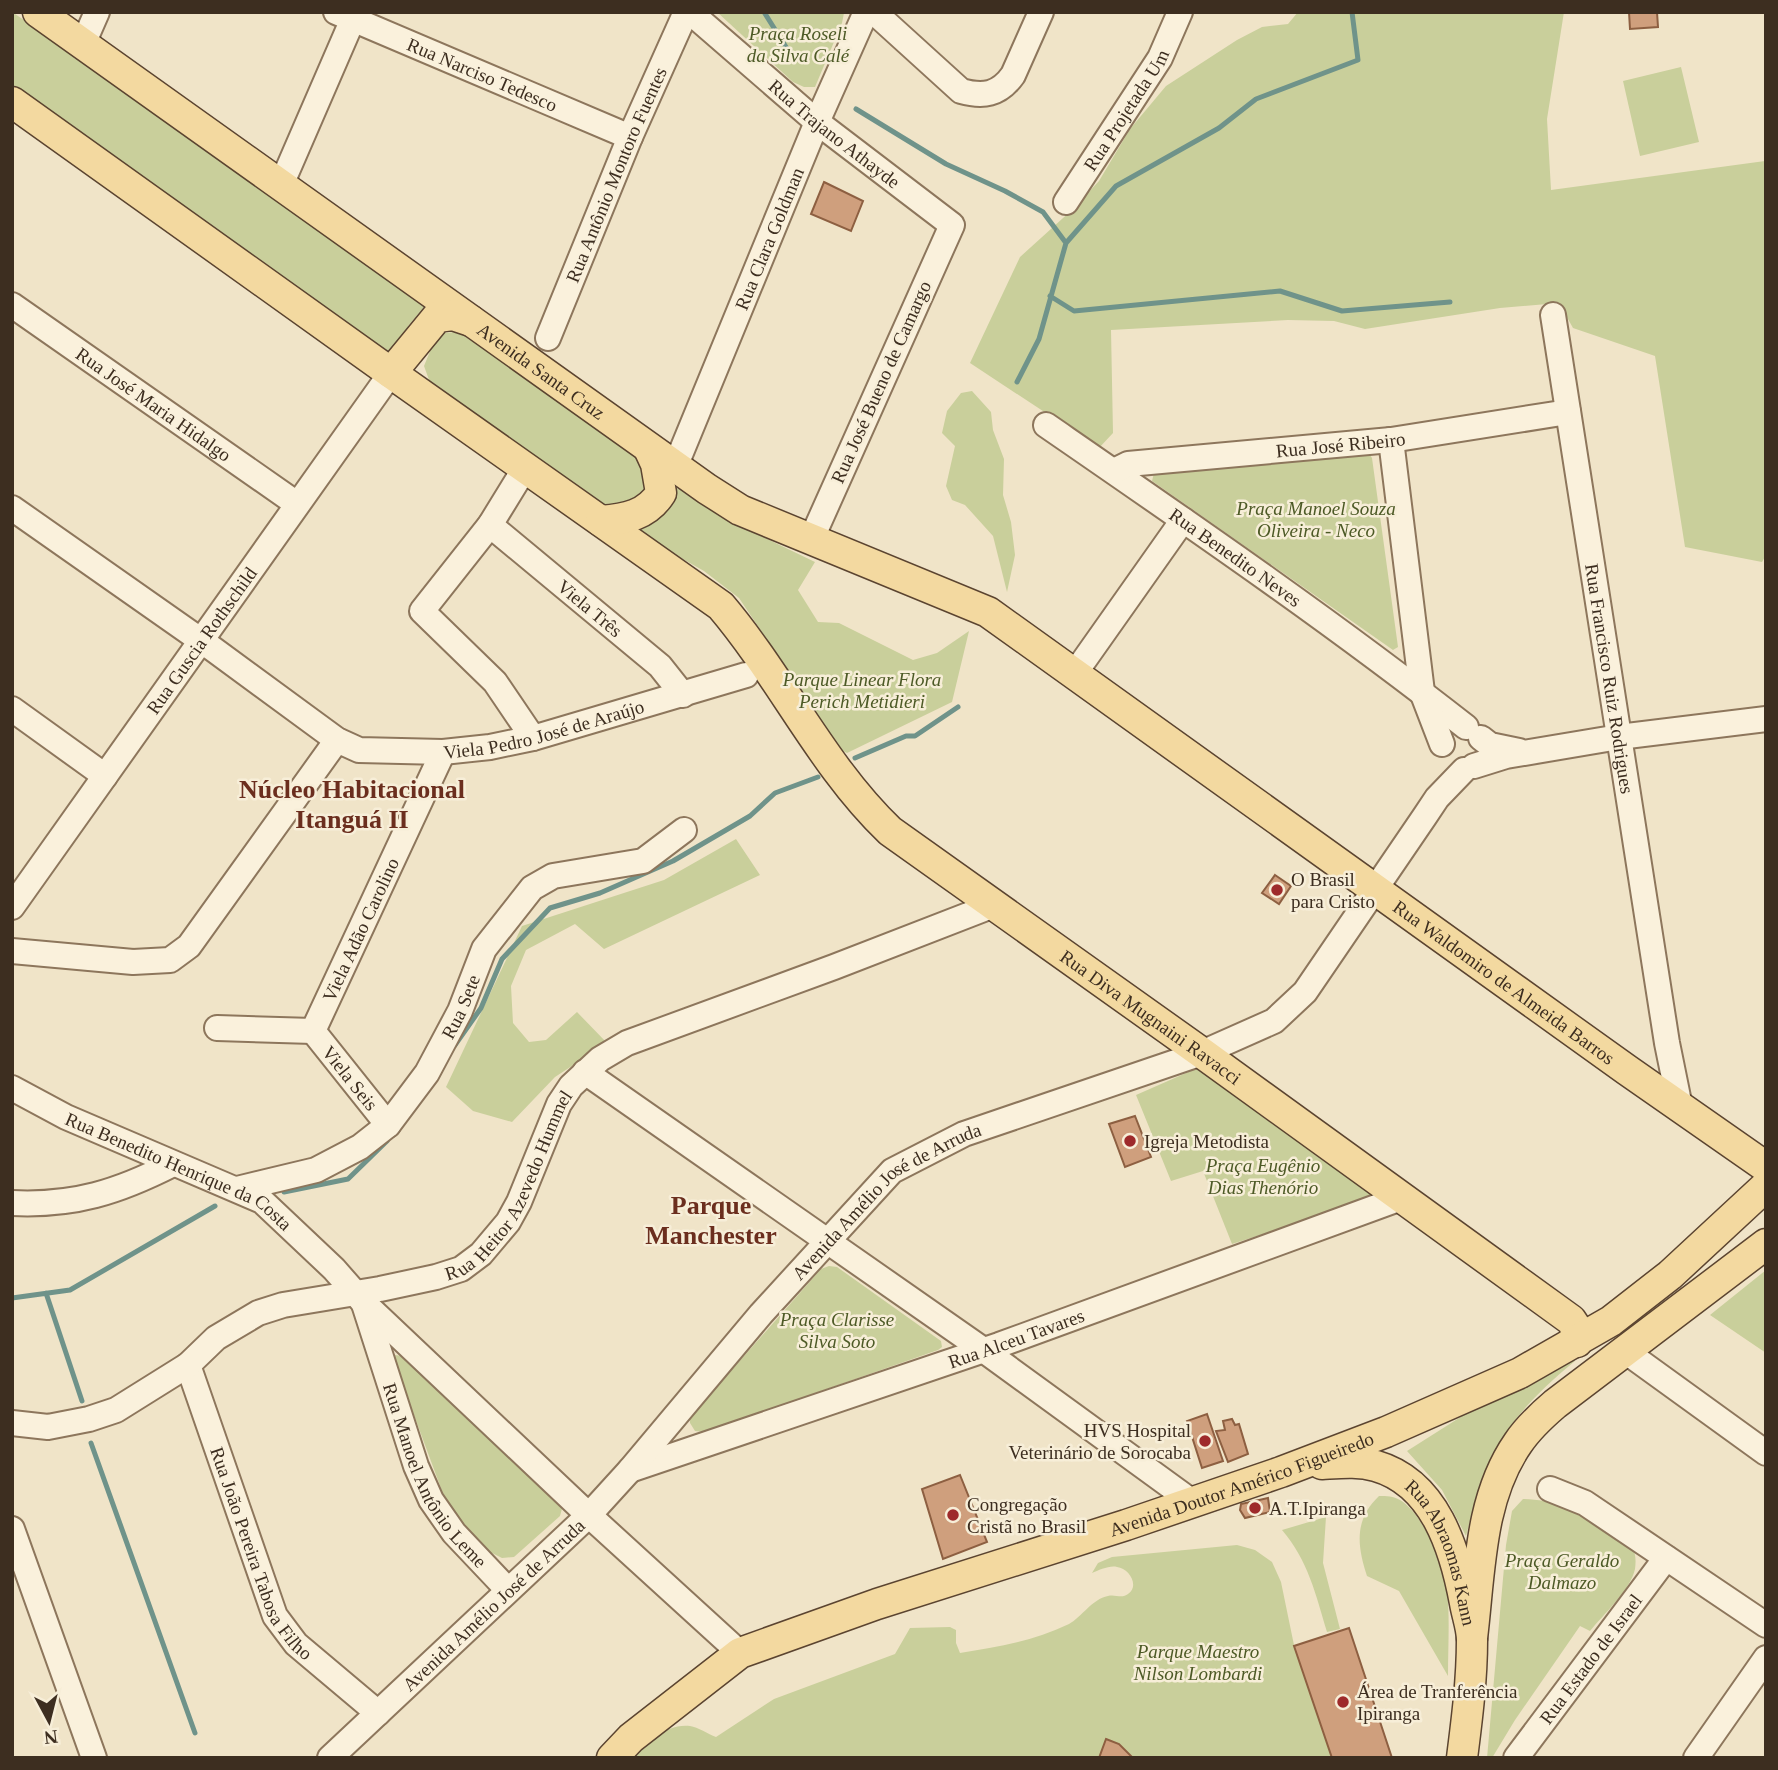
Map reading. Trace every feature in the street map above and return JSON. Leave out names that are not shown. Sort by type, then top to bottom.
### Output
[{"type":"main road","name":"Avenida Santa Cruz","points":[[38,12],[521,355],[650,451],[668,480]]},
{"type":"main road","points":[[15,110],[721,607],[752,664]]},
{"type":"main road","points":[[391,373],[437,317],[453,315],[475,323]]},
{"type":"main road","points":[[422,396],[414,352],[437,317]]},
{"type":"main road","points":[[601,521],[639,514],[655,503],[668,480],[988,612],[1075,673]]},
{"type":"main road","name":"Rua Diva Mugnaini Ravacci","points":[[752,664],[865,807],[890,831],[1571,1320],[1577,1342]]},
{"type":"main road","name":"Rua Waldomiro de Almeida Barros","points":[[1075,673],[1766,1167]]},
{"type":"main road","name":"Avenida Doutor Américo Figueiredo","points":[[611,1758],[631,1738],[740,1653],[877,1604],[1281,1472],[1386,1432],[1520,1373],[1611,1321],[1670,1275],[1766,1186]]},
{"type":"main road","points":[[1653,1328],[1755,1235],[1766,1220]]},
{"type":"main road","points":[[1472,1637],[1488,1511],[1506,1464],[1518,1443],[1535,1422],[1555,1404],[1766,1244]]},
{"type":"main road","name":"Rua Abraomas Kann","points":[[1281,1472],[1319,1464],[1358,1463],[1390,1471],[1414,1488],[1437,1518],[1451,1542],[1472,1637],[1462,1758]]},
{"type":"street","points":[[83,44],[97,12]]},
{"type":"street","name":"Rua Trajano Athayde","points":[[688,12],[817,122],[952,225]]},
{"type":"street","name":"Rua Antônio Montoro Fuentes","points":[[547,375],[548,338],[631,137],[688,12]]},
{"type":"street","name":"Rua Clara Goldman","points":[[668,480],[817,122],[866,12]]},
{"type":"street","points":[[874,12],[961,90],[978,95],[993,93],[1007,84],[1041,12]]},
{"type":"street","name":"Rua Projetada Um","points":[[1066,202],[1160,58],[1180,12]]},
{"type":"street","points":[[281,185],[348,15]]},
{"type":"street","name":"Rua Narciso Tedesco","points":[[348,15],[631,137]]},
{"type":"street","name":"Rua José Bueno de Camargo","points":[[811,540],[952,225]]},
{"type":"street","name":"Rua José Maria Hidalgo","points":[[12,305],[297,504]]},
{"type":"street","name":"Rua Francisco Ruiz Rodrigues","points":[[1553,315],[1679,1107]]},
{"type":"street","points":[[521,355],[548,338]]},
{"type":"street","name":"Rua Guscia Rothschild","points":[[15,901],[391,373]]},
{"type":"street","name":"Rua José Ribeiro","points":[[1114,471],[1129,464],[1391,440],[1568,412]]},
{"type":"street","name":"Rua Benedito Neves","points":[[1046,425],[1422,692],[1490,745],[1533,752]]},
{"type":"street","points":[[1391,440],[1422,692],[1442,744],[1443,757],[1452,766],[1469,768],[1486,761],[1619,737],[1766,719]]},
{"type":"street","points":[[525,468],[490,525],[422,611],[495,682],[533,738]]},
{"type":"street","name":"Viela Pedro José de Araújo","points":[[12,508],[337,740],[359,750],[443,752],[490,747],[533,738],[683,695],[752,664]]},
{"type":"street","points":[[1075,673],[1183,520]]},
{"type":"street","name":"Viela Três","points":[[490,525],[660,666],[683,695]]},
{"type":"street","points":[[12,709],[106,776]]},
{"type":"street","points":[[1442,744],[1444,738],[1454,729],[1474,732]]},
{"type":"street","name":"Avenida Amélio José de Arruda","points":[[330,1758],[507,1589],[589,1515],[630,1471],[761,1314],[892,1171],[964,1134],[1202,1053],[1274,1021],[1292,1007],[1305,992],[1437,798],[1483,757],[1484,744],[1474,732]]},
{"type":"street","points":[[12,951],[133,962],[170,960],[189,946],[337,740]]},
{"type":"street","name":"Viela Adão Carolino","points":[[313,1031],[443,752]]},
{"type":"street","name":"Rua Sete","points":[[237,1189],[316,1170],[360,1147],[388,1125],[427,1073],[444,1042],[460,1011],[484,949],[532,888],[553,876],[643,862],[684,830]]},
{"type":"street","name":"Rua Heitor Azevedo Hummel","points":[[12,1423],[48,1427],[89,1419],[116,1409],[188,1365],[216,1338],[258,1313],[283,1305],[324,1298],[367,1295],[461,1269],[481,1254],[508,1222],[519,1202],[559,1104],[570,1086],[600,1059],[627,1043],[994,905]]},
{"type":"street","points":[[217,1028],[313,1031]]},
{"type":"street","name":"Viela Seis","points":[[313,1031],[388,1125]]},
{"type":"street","points":[[1627,1070],[1650,1070],[1661,1060],[1667,1042]]},
{"type":"street","points":[[585,1072],[982,1349],[1191,1501]]},
{"type":"street","name":"Rua Benedito Henrique da Costa","points":[[12,1088],[66,1117],[262,1201],[334,1269],[367,1295]]},
{"type":"street","points":[[12,1203],[53,1203],[89,1197],[130,1186],[173,1164]]},
{"type":"street","name":"Rua Alceu Tavares","points":[[630,1471],[982,1349],[1401,1198]]},
{"type":"street","points":[[324,1298],[337,1288],[338,1280],[334,1269]]},
{"type":"street","points":[[367,1295],[387,1324],[740,1653]]},
{"type":"street","name":"Rua Manoel Antônio Leme","points":[[367,1295],[379,1351],[416,1466],[431,1500],[454,1533],[507,1589]]},
{"type":"street","points":[[379,1351],[382,1331],[387,1324]]},
{"type":"street","points":[[1625,1351],[1766,1453]]},
{"type":"street","name":"Rua João Pereira Tabosa Filho","points":[[188,1365],[275,1616],[296,1644],[378,1713]]},
{"type":"street","points":[[1156,1513],[1164,1501],[1161,1479]]},
{"type":"street","points":[[1550,1489],[1585,1503],[1766,1625]]},
{"type":"street","points":[[12,1529],[94,1758]]},
{"type":"street","name":"Rua Estado de Israel","points":[[1516,1758],[1665,1558]]},
{"type":"street","points":[[1696,1758],[1766,1658]]},
{"type":"green space","points":[[12,12],[139,97],[421,297],[424,307],[391,354],[384,354],[169,196],[12,87]]},
{"type":"green space","name":"Praça Roseli da Silva Calé","points":[[717,12],[844,13],[815,87],[804,87],[793,82]]},
{"type":"green space","points":[[1298,12],[1564,12],[1547,119],[1551,190],[1765,161],[1766,555],[1762,562],[1685,547],[1655,356],[1573,328],[1559,303],[1500,308],[1365,329],[1334,321],[1288,320],[1111,330],[1113,433],[1099,448],[970,363],[1020,257],[1073,209],[1099,181],[1130,129],[1166,86],[1262,27],[1288,24]]},
{"type":"green space","points":[[1681,67],[1699,142],[1640,156],[1623,81]]},
{"type":"green space","points":[[458,332],[634,450],[648,469],[646,488],[623,505],[594,502],[432,388],[424,366],[433,344],[443,333]]},
{"type":"green space","points":[[972,391],[991,412],[993,430],[1004,459],[1003,495],[1011,522],[1015,555],[1007,592],[993,536],[965,505],[952,500],[946,486],[955,446],[942,433],[947,411],[961,393]]},
{"type":"green space","name":"Praça Manoel Souza Oliveira - Neco","points":[[1368,452],[1372,458],[1398,647],[1393,650],[1152,481],[1154,473]]},
{"type":"green space","name":"Parque Linear Flora Perich Metidieri","points":[[678,488],[684,489],[744,528],[815,562],[798,590],[818,622],[839,623],[913,660],[937,653],[969,631],[952,702],[847,753],[841,750],[739,598],[704,571],[628,528]]},
{"type":"green space","points":[[736,839],[760,875],[604,949],[575,924],[526,950],[511,986],[513,1023],[529,1042],[546,1040],[577,1012],[607,1043],[555,1077],[512,1122],[473,1111],[446,1087],[522,926],[664,880]]},
{"type":"green space","name":"Praça Eugênio Dias Thenório","points":[[1201,1069],[1371,1191],[1369,1198],[1361,1203],[1232,1244],[1203,1171],[1171,1181],[1136,1095]]},
{"type":"green space","name":"Praça Clarisse Silva Soto","points":[[837,1267],[941,1341],[942,1347],[704,1432],[695,1431],[690,1417],[821,1269]]},
{"type":"green space","points":[[1766,1270],[1766,1353],[1710,1315]]},
{"type":"green space","points":[[395,1355],[402,1356],[563,1505],[560,1516],[514,1557],[502,1558],[488,1551],[449,1510],[394,1361]]},
{"type":"green space","points":[[1573,1358],[1575,1361],[1532,1400],[1503,1438],[1483,1481],[1466,1536],[1442,1490],[1407,1451],[1489,1399]]},
{"type":"green space","points":[[1379,1496],[1400,1500],[1417,1516],[1442,1566],[1449,1621],[1448,1676],[1399,1591],[1367,1576],[1361,1554],[1360,1533],[1365,1514]]},
{"type":"green space","name":"Praça Geraldo Dalmazo","points":[[1523,1499],[1548,1502],[1603,1528],[1632,1548],[1635,1569],[1622,1593],[1590,1631],[1580,1626],[1492,1758],[1487,1758],[1506,1545],[1512,1511]]},
{"type":"green space","points":[[1326,1517],[1323,1563],[1340,1629],[1327,1632],[1305,1566],[1282,1530]]},
{"type":"green space","name":"Parque Maestro Nilson Lombardi","points":[[1237,1545],[1255,1550],[1272,1562],[1281,1582],[1295,1650],[1332,1758],[632,1758],[665,1731],[682,1726],[693,1727],[716,1737],[774,1699],[895,1654],[910,1628],[950,1627],[956,1630],[956,1643],[960,1653],[1016,1643],[1069,1624],[1102,1598],[1123,1596],[1131,1591],[1133,1582],[1129,1574],[1114,1567],[1092,1573],[1098,1563],[1112,1557]]},
{"type":"building","points":[[1629,12],[1657,12],[1658,27],[1630,29]]},
{"type":"building","points":[[824,182],[863,201],[851,231],[811,214]]},
{"type":"building","name":"O Brasil para Cristo","points":[[1275,875],[1291,886],[1279,904],[1262,893]]},
{"type":"building","name":"Igreja Metodista","points":[[1135,1116],[1151,1157],[1125,1167],[1109,1124]]},
{"type":"building","name":"HVS Hospital Veterinário de Sorocaba","points":[[1207,1414],[1223,1461],[1202,1468],[1187,1421]]},
{"type":"building","points":[[1232,1419],[1235,1425],[1239,1424],[1248,1454],[1228,1462],[1216,1431],[1225,1430],[1223,1421]]},
{"type":"building","name":"Congregação Cristã no Brasil","points":[[960,1475],[987,1542],[943,1559],[922,1489]]},
{"type":"building","name":"A.T.Ipiranga","points":[[1268,1498],[1270,1512],[1245,1518],[1240,1510],[1241,1504]]},
{"type":"building","name":"Área de Tranferência Ipiranga","points":[[1349,1628],[1392,1758],[1332,1758],[1294,1646]]},
{"type":"building","points":[[1106,1739],[1119,1744],[1133,1758],[1099,1758]]},
{"type":"waterway","points":[[764,12],[791,55]]},
{"type":"waterway","points":[[1017,382],[1039,339],[1066,243],[1116,186],[1219,128],[1256,99],[1358,60],[1352,12]]},
{"type":"waterway","points":[[856,109],[946,164],[1043,212],[1066,243]]},
{"type":"waterway","points":[[1050,296],[1074,311],[1280,291],[1342,311],[1450,302]]},
{"type":"waterway","points":[[855,758],[906,736],[915,736],[958,707]]},
{"type":"waterway","points":[[455,1045],[481,1008],[502,959],[550,908],[600,893],[673,861],[750,816],[775,793],[818,777]]},
{"type":"waterway","points":[[284,1192],[348,1179],[387,1141]]},
{"type":"waterway","points":[[12,1298],[70,1290],[215,1206]]},
{"type":"waterway","points":[[46,1293],[82,1401]]},
{"type":"waterway","points":[[91,1443],[195,1733]]},
{"type":"place","name":"O Brasil para Cristo","points":[[1277,890]]},
{"type":"place","name":"Igreja Metodista","points":[[1130,1141]]},
{"type":"place","name":"HVS Hospital Veterinário de Sorocaba","points":[[1205,1441]]},
{"type":"place","name":"A.T.Ipiranga","points":[[1255,1508]]},
{"type":"place","name":"Congregação Cristã no Brasil","points":[[953,1515]]},
{"type":"place","name":"Área de Tranferência Ipiranga","points":[[1343,1702]]},
{"type":"district","name":"Núcleo Habitacional Itanguá II","points":[[352,804]]},
{"type":"district","name":"Parque Manchester","points":[[711,1220]]}]
